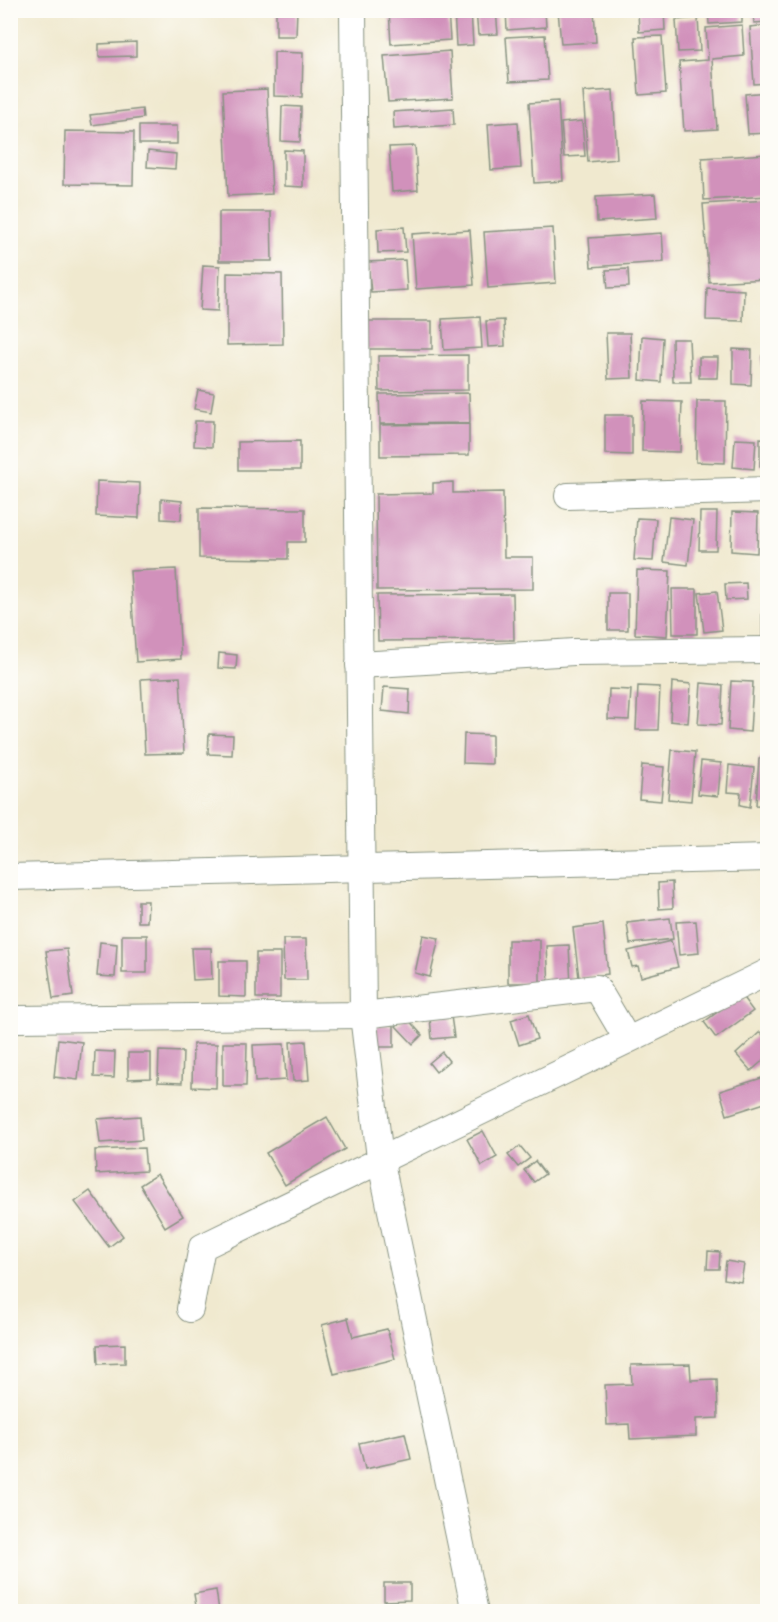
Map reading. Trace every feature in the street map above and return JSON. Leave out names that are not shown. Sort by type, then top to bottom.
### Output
[{"type":"street","points":[[353,10],[363,1015],[380,1158],[475,1611]]},
{"type":"street","points":[[567,496],[768,490]]},
{"type":"street","points":[[359,665],[574,652],[768,650]]},
{"type":"street","points":[[10,877],[363,870],[768,858]]},
{"type":"street","points":[[190,1309],[202,1247],[380,1158],[768,972]]},
{"type":"street","points":[[17,1019],[363,1015],[597,988],[627,1039]]},
{"type":"building","points":[[276,10],[297,10],[296,36],[276,36]]},
{"type":"building","points":[[389,10],[448,10],[450,40],[391,44]]},
{"type":"building","points":[[454,10],[471,10],[473,45],[456,46]]},
{"type":"building","points":[[476,10],[496,10],[498,34],[478,35]]},
{"type":"building","points":[[506,10],[545,10],[546,27],[507,30]]},
{"type":"building","points":[[558,10],[594,10],[596,42],[561,44]]},
{"type":"building","points":[[638,10],[664,10],[665,30],[639,32]]},
{"type":"building","points":[[708,10],[742,10],[742,22],[709,24]]},
{"type":"building","points":[[753,10],[768,10],[768,22],[754,23]]},
{"type":"building","points":[[698,18],[700,51],[678,52],[676,20]]},
{"type":"building","points":[[742,25],[744,56],[712,59],[717,129],[684,131],[679,62],[708,60],[706,28]]},
{"type":"building","points":[[768,25],[768,83],[754,84],[750,27]]},
{"type":"building","points":[[545,35],[548,80],[509,82],[506,37]]},
{"type":"building","points":[[662,36],[666,93],[639,95],[635,37]]},
{"type":"building","points":[[136,42],[136,56],[99,57],[99,44]]},
{"type":"building","points":[[450,51],[453,98],[388,102],[384,56]]},
{"type":"building","points":[[274,52],[303,53],[302,97],[274,96]]},
{"type":"building","points":[[267,89],[272,194],[228,196],[223,91]]},
{"type":"building","points":[[613,90],[617,159],[588,162],[583,92]]},
{"type":"building","points":[[768,92],[768,133],[748,134],[745,94]]},
{"type":"building","points":[[558,101],[563,181],[534,183],[529,103]]},
{"type":"building","points":[[282,106],[301,107],[300,142],[281,141]]},
{"type":"building","points":[[453,108],[454,125],[394,129],[393,112]]},
{"type":"building","points":[[142,109],[143,118],[92,125],[90,115]]},
{"type":"building","points":[[582,121],[585,156],[564,157],[561,123]]},
{"type":"building","points":[[518,122],[521,168],[491,170],[488,124]]},
{"type":"building","points":[[139,126],[177,126],[177,144],[139,144]]},
{"type":"building","points":[[65,131],[134,132],[133,185],[64,184]]},
{"type":"building","points":[[415,146],[418,190],[392,192],[389,147]]},
{"type":"building","points":[[284,150],[303,151],[303,187],[284,186]]},
{"type":"building","points":[[148,151],[176,154],[175,169],[147,167]]},
{"type":"building","points":[[768,154],[768,196],[704,200],[702,158]]},
{"type":"building","points":[[655,194],[657,218],[597,222],[596,197]]},
{"type":"building","points":[[768,200],[768,279],[709,282],[703,204]]},
{"type":"building","points":[[219,212],[271,212],[272,261],[219,261]]},
{"type":"building","points":[[404,227],[406,252],[378,253],[377,229]]},
{"type":"building","points":[[553,228],[556,283],[488,288],[484,232]]},
{"type":"building","points":[[470,230],[474,285],[416,289],[412,234]]},
{"type":"building","points":[[662,233],[664,262],[591,267],[589,238]]},
{"type":"building","points":[[405,260],[407,290],[371,292],[368,262]]},
{"type":"building","points":[[203,265],[220,266],[218,311],[200,310]]},
{"type":"building","points":[[628,269],[629,287],[608,288],[606,270]]},
{"type":"building","points":[[227,273],[282,274],[283,344],[227,345]]},
{"type":"building","points":[[707,288],[744,290],[743,321],[706,320]]},
{"type":"building","points":[[480,317],[482,348],[444,350],[442,319]]},
{"type":"building","points":[[504,320],[505,346],[488,347],[486,321]]},
{"type":"building","points":[[364,321],[432,321],[432,349],[365,349]]},
{"type":"building","points":[[606,333],[630,333],[632,378],[608,379]]},
{"type":"building","points":[[642,336],[663,338],[661,382],[640,380]]},
{"type":"building","points":[[672,339],[689,339],[691,382],[673,382]]},
{"type":"building","points":[[733,349],[752,350],[751,385],[733,384]]},
{"type":"building","points":[[468,355],[468,390],[379,391],[378,356]]},
{"type":"building","points":[[762,356],[768,356],[768,381],[764,382]]},
{"type":"building","points":[[699,357],[718,357],[717,378],[699,378]]},
{"type":"building","points":[[198,390],[214,393],[211,412],[194,409]]},
{"type":"building","points":[[469,393],[470,423],[380,424],[379,394]]},
{"type":"building","points":[[643,401],[682,402],[680,452],[642,451]]},
{"type":"building","points":[[697,401],[726,401],[725,463],[696,462]]},
{"type":"building","points":[[605,415],[632,415],[632,455],[605,454]]},
{"type":"building","points":[[195,421],[213,421],[212,447],[194,446]]},
{"type":"building","points":[[469,424],[469,455],[380,456],[380,425]]},
{"type":"building","points":[[760,438],[768,439],[768,466],[760,466]]},
{"type":"building","points":[[735,439],[756,440],[754,469],[733,467]]},
{"type":"building","points":[[300,441],[300,470],[238,470],[238,442]]},
{"type":"building","points":[[97,481],[140,483],[139,518],[96,516]]},
{"type":"building","points":[[453,482],[453,493],[503,492],[504,557],[533,557],[533,589],[377,590],[376,494],[433,493],[433,483]]},
{"type":"building","points":[[161,499],[182,501],[181,520],[161,519]]},
{"type":"building","points":[[199,508],[305,509],[305,542],[288,542],[288,559],[199,558]]},
{"type":"building","points":[[764,508],[768,508],[768,554],[761,554]]},
{"type":"building","points":[[700,512],[717,512],[716,550],[699,550]]},
{"type":"building","points":[[732,512],[758,513],[757,553],[731,551]]},
{"type":"building","points":[[669,517],[693,520],[688,565],[664,562]]},
{"type":"building","points":[[637,518],[656,519],[653,561],[634,560]]},
{"type":"building","points":[[176,569],[181,659],[136,662],[130,571]]},
{"type":"building","points":[[637,570],[670,571],[667,636],[635,634]]},
{"type":"building","points":[[762,574],[768,574],[768,637],[762,637]]},
{"type":"building","points":[[746,583],[747,599],[726,600],[725,584]]},
{"type":"building","points":[[672,589],[697,589],[697,634],[673,634]]},
{"type":"building","points":[[717,591],[722,630],[704,632],[699,593]]},
{"type":"building","points":[[608,593],[628,593],[628,630],[608,630]]},
{"type":"building","points":[[513,594],[514,640],[378,641],[377,595]]},
{"type":"building","points":[[219,653],[237,655],[236,669],[218,668]]},
{"type":"building","points":[[180,677],[184,753],[145,754],[141,679]]},
{"type":"building","points":[[731,681],[753,682],[750,732],[728,730]]},
{"type":"building","points":[[672,682],[691,684],[688,723],[670,721]]},
{"type":"building","points":[[701,683],[723,685],[721,725],[698,724]]},
{"type":"building","points":[[638,686],[660,687],[658,730],[636,730]]},
{"type":"building","points":[[384,687],[410,689],[409,714],[382,711]]},
{"type":"building","points":[[609,689],[631,690],[629,720],[608,719]]},
{"type":"building","points":[[209,734],[233,735],[232,755],[208,754]]},
{"type":"building","points":[[464,734],[492,735],[492,764],[463,763]]},
{"type":"building","points":[[672,750],[695,752],[691,801],[668,799]]},
{"type":"building","points":[[759,758],[768,758],[768,806],[756,805]]},
{"type":"building","points":[[701,761],[721,763],[718,796],[698,794]]},
{"type":"building","points":[[642,765],[664,767],[661,801],[639,799]]},
{"type":"building","points":[[729,765],[754,768],[750,807],[740,805],[741,793],[727,792]]},
{"type":"building","points":[[672,882],[673,908],[659,909],[658,883]]},
{"type":"building","points":[[138,901],[148,901],[147,922],[138,922]]},
{"type":"building","points":[[670,918],[673,939],[630,944],[627,923]]},
{"type":"building","points":[[696,921],[699,953],[679,955],[676,922]]},
{"type":"building","points":[[603,924],[608,974],[579,978],[573,928]]},
{"type":"building","points":[[122,935],[147,935],[147,973],[122,973]]},
{"type":"building","points":[[423,935],[439,938],[430,977],[415,973]]},
{"type":"building","points":[[283,939],[306,939],[307,980],[284,980]]},
{"type":"building","points":[[508,940],[540,940],[540,983],[508,983]]},
{"type":"building","points":[[671,941],[678,967],[641,977],[638,966],[632,967],[628,951]]},
{"type":"building","points":[[100,942],[117,944],[115,977],[97,976]]},
{"type":"building","points":[[569,945],[571,985],[549,986],[547,946]]},
{"type":"building","points":[[191,948],[211,948],[212,979],[193,980]]},
{"type":"building","points":[[67,949],[73,996],[53,999],[46,951]]},
{"type":"building","points":[[256,953],[280,953],[280,998],[256,998]]},
{"type":"building","points":[[219,961],[246,961],[246,997],[219,996]]},
{"type":"building","points":[[741,995],[753,1011],[716,1038],[704,1022]]},
{"type":"building","points":[[529,1014],[537,1039],[519,1045],[511,1020]]},
{"type":"building","points":[[451,1016],[454,1037],[432,1039],[430,1018]]},
{"type":"building","points":[[406,1017],[422,1035],[413,1044],[396,1026]]},
{"type":"building","points":[[376,1025],[394,1025],[394,1047],[376,1047]]},
{"type":"building","points":[[760,1032],[768,1040],[768,1056],[751,1071],[736,1054]]},
{"type":"building","points":[[58,1039],[82,1042],[78,1080],[54,1077]]},
{"type":"building","points":[[306,1041],[309,1080],[293,1081],[290,1042]]},
{"type":"building","points":[[223,1043],[247,1043],[246,1086],[223,1086]]},
{"type":"building","points":[[193,1044],[217,1044],[216,1088],[192,1087]]},
{"type":"building","points":[[284,1044],[286,1080],[255,1082],[253,1045]]},
{"type":"building","points":[[95,1051],[115,1052],[114,1078],[94,1077]]},
{"type":"building","points":[[159,1051],[183,1052],[182,1083],[158,1082]]},
{"type":"building","points":[[442,1052],[449,1061],[436,1072],[429,1063]]},
{"type":"building","points":[[128,1053],[151,1053],[151,1078],[128,1079]]},
{"type":"building","points":[[768,1076],[768,1102],[727,1115],[720,1091]]},
{"type":"building","points":[[140,1116],[142,1140],[100,1143],[97,1119]]},
{"type":"building","points":[[327,1117],[345,1149],[285,1185],[266,1153]]},
{"type":"building","points":[[483,1131],[497,1157],[482,1166],[467,1139]]},
{"type":"building","points":[[520,1146],[530,1158],[518,1167],[508,1155]]},
{"type":"building","points":[[144,1148],[146,1171],[96,1174],[95,1150]]},
{"type":"building","points":[[535,1161],[545,1174],[534,1182],[524,1170]]},
{"type":"building","points":[[157,1174],[183,1216],[165,1227],[140,1185]]},
{"type":"building","points":[[90,1191],[123,1236],[109,1247],[75,1202]]},
{"type":"building","points":[[708,1251],[720,1252],[719,1269],[707,1269]]},
{"type":"building","points":[[726,1261],[744,1264],[741,1282],[724,1279]]},
{"type":"building","points":[[348,1318],[353,1337],[387,1329],[395,1359],[334,1374],[322,1325]]},
{"type":"building","points":[[125,1344],[125,1363],[98,1364],[97,1345]]},
{"type":"building","points":[[690,1364],[691,1380],[717,1379],[718,1418],[696,1419],[696,1436],[630,1439],[629,1424],[607,1425],[605,1385],[632,1384],[631,1365]]},
{"type":"building","points":[[405,1433],[411,1459],[365,1469],[359,1443]]},
{"type":"building","points":[[384,1583],[410,1583],[410,1600],[384,1601]]},
{"type":"building","points":[[216,1590],[219,1611],[197,1612],[194,1594]]}]
